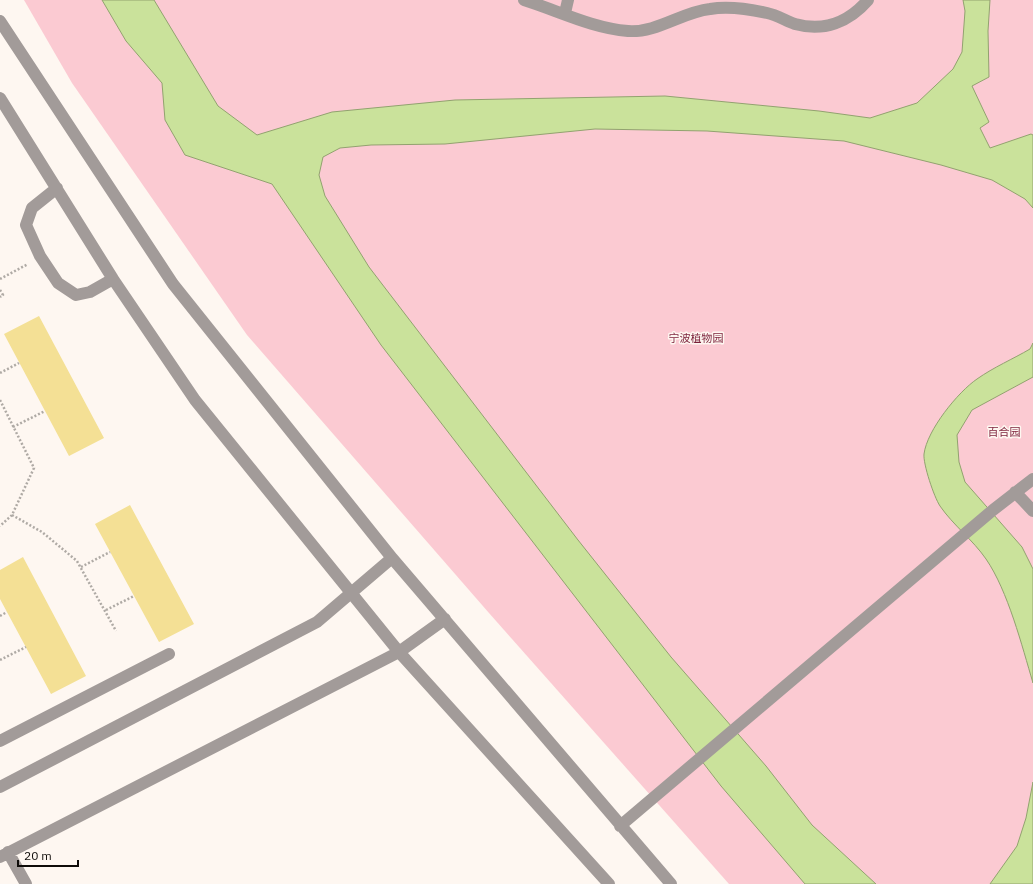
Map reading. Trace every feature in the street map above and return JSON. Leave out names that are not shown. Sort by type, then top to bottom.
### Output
[{"type":"street","points":[[524,0],[564,13],[584,22],[611,29],[631,31],[654,27],[709,9],[736,9],[768,13],[796,24],[819,28],[838,23],[854,14],[868,0]]},
{"type":"street","points":[[564,13],[568,0]]},
{"type":"street","points":[[0,21],[173,284],[392,558],[671,884]]},
{"type":"street","points":[[0,98],[113,279],[195,400],[399,652],[609,884]]},
{"type":"street","points":[[57,188],[32,208],[26,225],[40,256],[58,283],[76,295],[90,292],[113,279]]},
{"type":"street","points":[[620,826],[993,510],[1033,479]]},
{"type":"street","points":[[1015,492],[1033,511]]},
{"type":"street","points":[[0,787],[317,622],[392,558]]},
{"type":"street","points":[[26,884],[4,854],[399,652],[444,619]]},
{"type":"street","points":[[0,741],[170,654]]},
{"type":"path","points":[[0,279],[40,256]]},
{"type":"path","points":[[0,290],[3,295],[0,296]]},
{"type":"path","points":[[0,373],[19,363]]},
{"type":"path","points":[[0,400],[34,468],[12,514],[0,526]]},
{"type":"path","points":[[14,427],[45,411]]},
{"type":"path","points":[[12,514],[42,532],[77,561],[106,610],[116,631]]},
{"type":"path","points":[[81,567],[110,552]]},
{"type":"path","points":[[106,610],[134,596]]},
{"type":"path","points":[[0,616],[7,612]]},
{"type":"path","points":[[0,660],[26,647]]},
{"type":"green space","name":"宁波植物园","points":[[24,0],[1033,0],[1033,884],[729,884],[489,613],[247,335],[72,83]]},
{"type":"shaded area","points":[[102,0],[154,0],[218,106],[257,135],[332,112],[455,100],[665,96],[819,111],[870,118],[917,103],[953,69],[962,52],[965,11],[963,0],[990,0],[988,31],[989,77],[972,86],[989,122],[980,128],[990,148],[1031,134],[1033,135],[1033,208],[1025,199],[992,180],[941,165],[844,141],[707,131],[595,129],[445,144],[371,145],[340,148],[323,157],[319,175],[325,196],[369,267],[578,540],[671,657],[766,766],[812,825],[876,884],[805,884],[721,786],[381,345],[272,184],[185,155],[165,120],[162,83],[126,41]]},
{"type":"shaded area","points":[[1033,343],[1033,377],[972,410],[957,435],[959,462],[965,482],[1022,547],[1033,569],[1033,683],[1014,619],[994,572],[981,552],[940,506],[929,480],[924,454],[926,444],[937,423],[944,412],[961,393],[983,375],[1030,349]]},
{"type":"shaded area","points":[[1033,782],[1033,884],[990,884],[1017,846],[1026,818]]},
{"type":"building","points":[[39,316],[104,438],[69,456],[4,334]]},
{"type":"building","points":[[130,505],[194,624],[159,642],[95,524]]},
{"type":"building","points":[[23,557],[86,676],[51,694],[0,599],[0,570]]},
{"type":"park label","name":"百合园","points":[[1004,432]]}]
